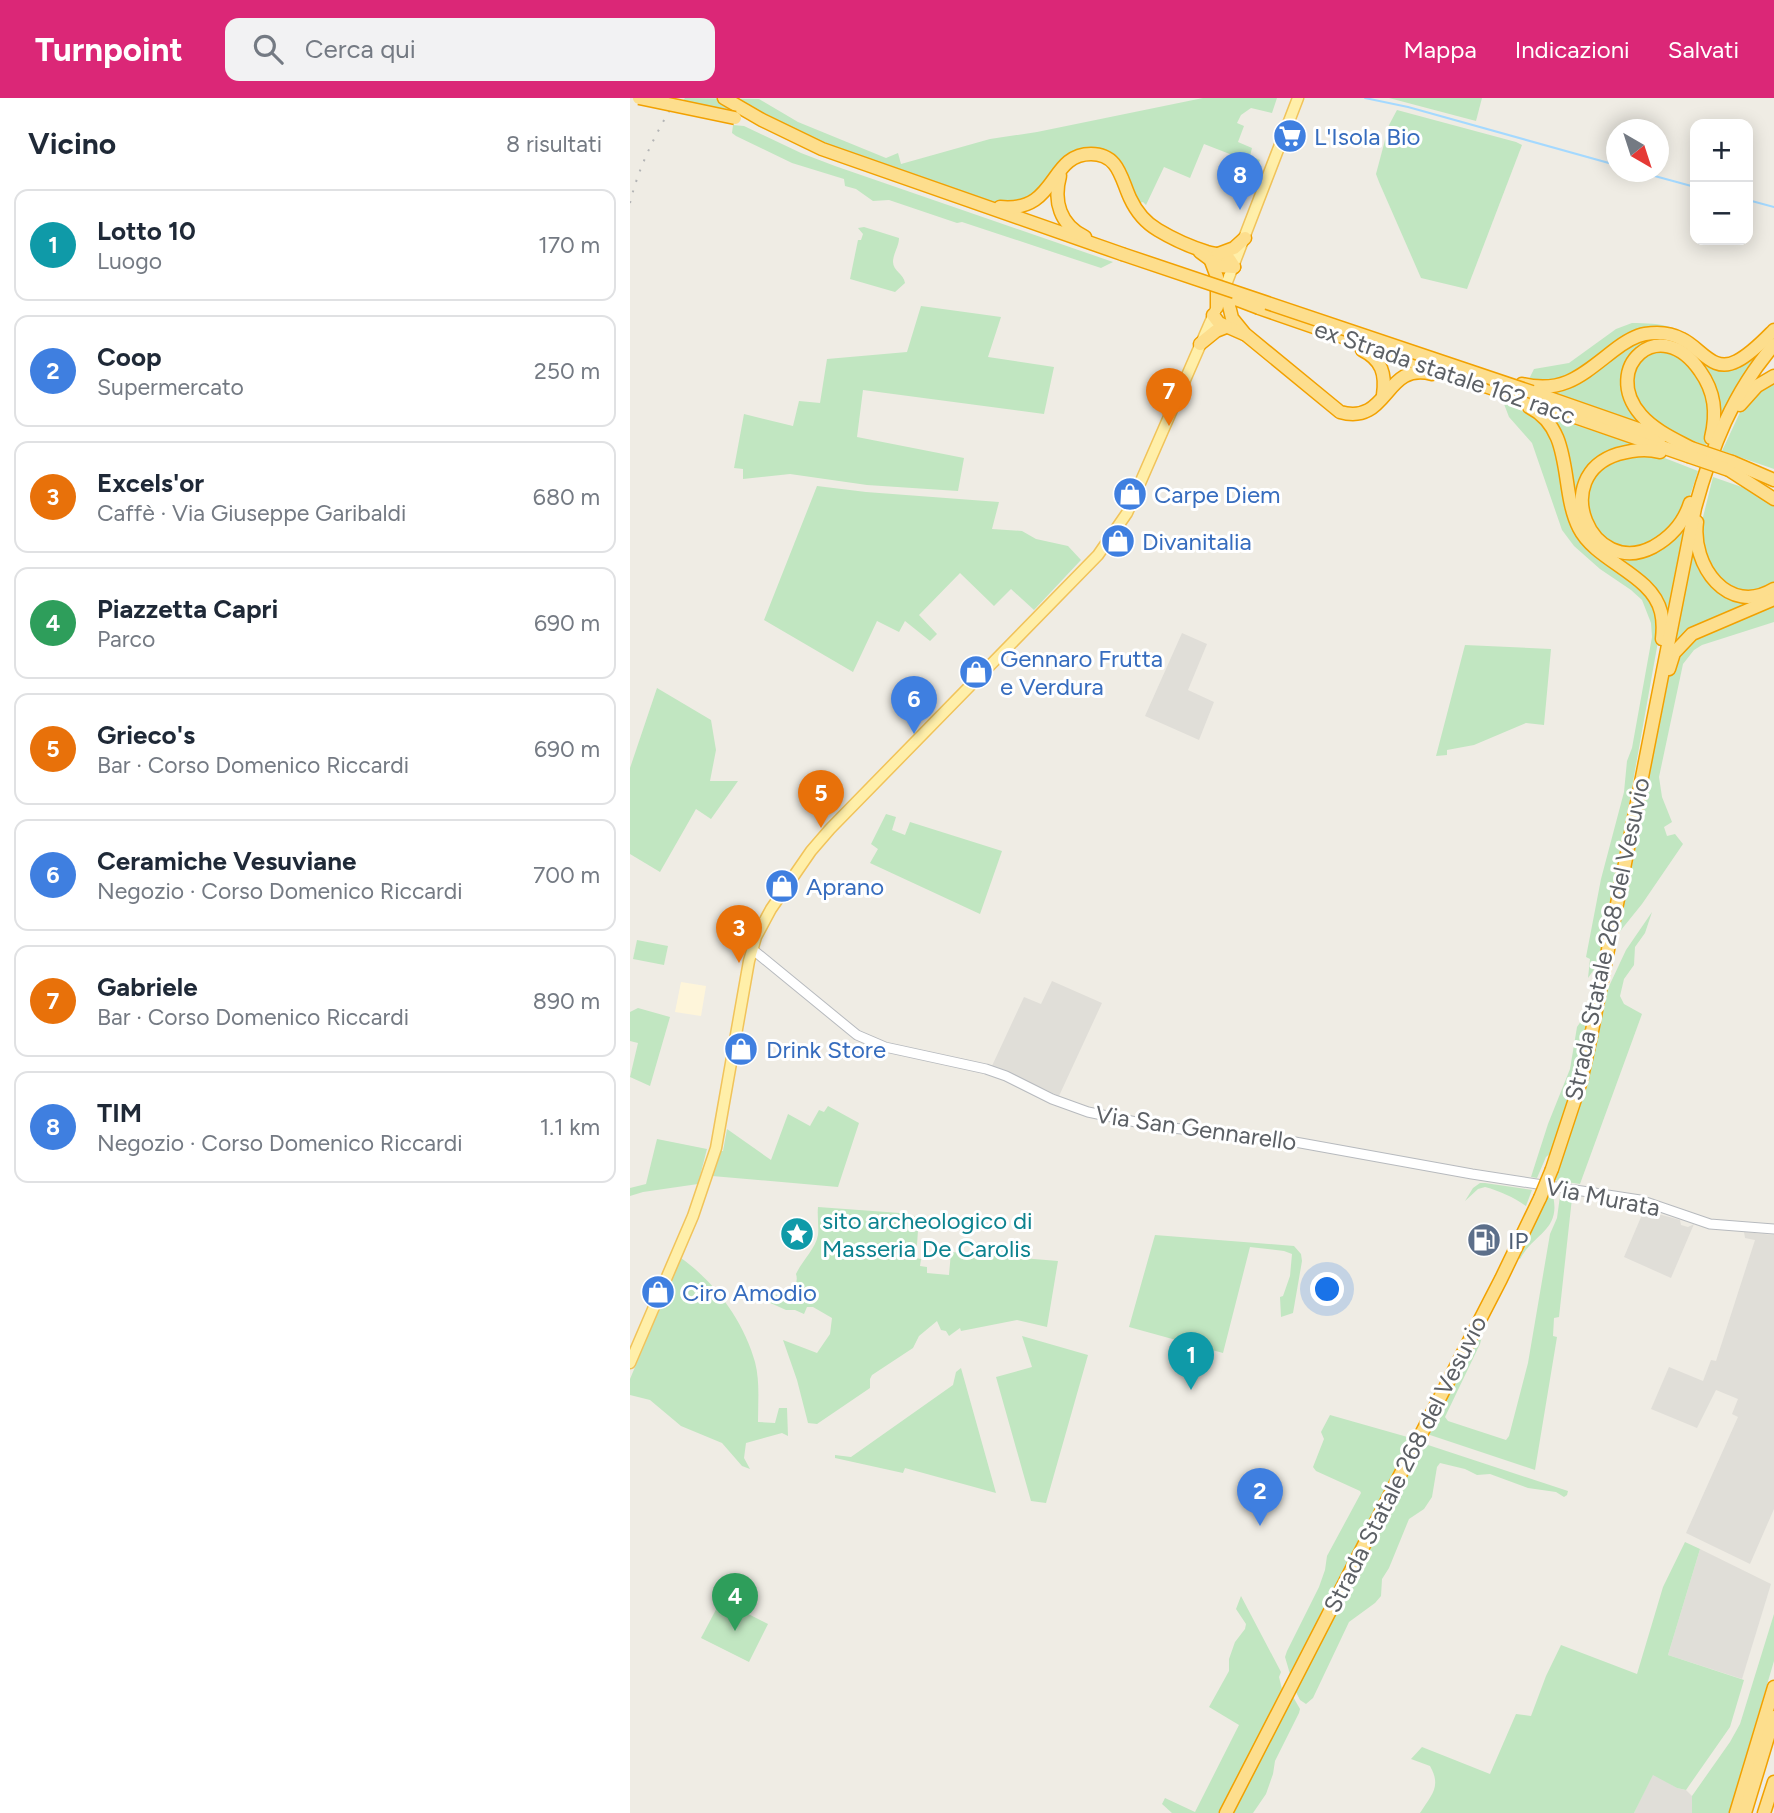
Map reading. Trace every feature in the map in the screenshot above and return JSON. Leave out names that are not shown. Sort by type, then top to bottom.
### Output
[{"type":"highway","points":[[639,98],[737,113],[822,149],[1118,253]]},
{"type":"highway","points":[[724,98],[748,121],[819,153],[1118,253]]},
{"type":"highway","points":[[937,190],[996,207],[1020,207],[1043,195],[1062,169],[1075,157],[1097,154],[1110,160],[1121,172],[1132,204],[1146,222],[1214,257],[1227,258],[1234,266]]},
{"type":"highway","points":[[1062,169],[1057,199],[1065,220],[1080,235],[1118,253]]},
{"type":"highway","points":[[1214,257],[1234,248],[1245,239]]},
{"type":"highway","name":"ex Strada statale 162 racc","points":[[1118,253],[1259,308],[1495,390],[1774,480]]},
{"type":"highway","name":"ex Strada statale 162 racc","points":[[1118,253],[1534,390],[1690,452]]},
{"type":"highway","points":[[1214,257],[1217,277],[1215,311],[1219,323],[1229,322],[1340,412],[1356,415],[1366,413],[1382,399],[1395,381],[1412,372],[1427,372],[1486,390],[1495,390],[1538,411],[1548,422],[1560,444],[1578,526],[1590,543],[1646,587],[1662,612],[1654,711]]},
{"type":"highway","points":[[1225,289],[1229,322]]},
{"type":"highway","points":[[1259,308],[1270,315],[1373,356],[1384,373],[1382,399]]},
{"type":"highway","points":[[1200,344],[1229,322]]},
{"type":"highway","points":[[1534,390],[1553,387],[1580,377],[1623,344],[1642,334],[1666,333],[1681,338],[1712,362],[1722,365],[1736,362],[1774,330]]},
{"type":"highway","name":"Strada Statale 268 del Vesuvio","points":[[1226,1813],[1429,1419],[1540,1198],[1556,1156],[1581,1081],[1685,554],[1705,475],[1714,447],[1739,394],[1774,345]]},
{"type":"highway","points":[[1690,452],[1642,416],[1628,393],[1627,380],[1633,361],[1652,347],[1675,347],[1685,353],[1708,382],[1715,411],[1715,425],[1707,450],[1705,493],[1697,531],[1700,556],[1706,569],[1712,578],[1728,591],[1743,596],[1774,589]]},
{"type":"highway","points":[[1714,447],[1748,394],[1774,376]]},
{"type":"highway","points":[[1690,452],[1637,449],[1612,456],[1600,463],[1584,486],[1581,500],[1588,527],[1604,544],[1616,550],[1646,550],[1671,534],[1687,514],[1690,501],[1705,475]]},
{"type":"highway","points":[[1730,466],[1774,472]]},
{"type":"highway","points":[[1730,466],[1774,499]]},
{"type":"highway","name":"ex Strada statale 162 racc","points":[[1730,466],[1774,489]]},
{"type":"highway","points":[[1650,733],[1670,662],[1681,644],[1700,629],[1774,599]]},
{"type":"highway","points":[[1736,1813],[1774,1687]]},
{"type":"highway","points":[[1745,1813],[1774,1717]]},
{"type":"highway","points":[[1764,1813],[1774,1782]]},
{"type":"main road","points":[[630,1363],[694,1216],[716,1148],[756,937],[771,909],[811,851],[830,829],[1098,555],[1126,513],[1225,289],[1298,98]]},
{"type":"street","name":"Via San Gennarello","points":[[752,949],[865,1039],[885,1047],[986,1069],[1088,1112],[1155,1126],[1295,1142],[1472,1174]]},
{"type":"street","name":"Via Murata","points":[[1472,1174],[1640,1200],[1710,1224],[1774,1229]]},
{"type":"shaded area","points":[[1182,633],[1207,644],[1188,690],[1214,702],[1199,740],[1145,716]]},
{"type":"shaded area","points":[[1052,981],[1102,1003],[1059,1096],[1003,1070],[991,1068],[1024,997],[1041,1004]]},
{"type":"shaded area","points":[[681,982],[706,986],[701,1016],[675,1012]]},
{"type":"shaded area","points":[[1644,1210],[1680,1220],[1681,1225],[1688,1227],[1694,1224],[1671,1278],[1624,1257]]},
{"type":"shaded area","points":[[1744,1232],[1774,1235],[1774,1509],[1750,1564],[1686,1533],[1738,1417],[1732,1414],[1738,1399],[1716,1390],[1697,1428],[1651,1409],[1669,1367],[1703,1381],[1711,1360],[1716,1361],[1755,1240],[1745,1238]]},
{"type":"shaded area","points":[[1700,1549],[1771,1584],[1742,1679],[1668,1655]]},
{"type":"shaded area","points":[[1653,1774],[1677,1788],[1686,1790],[1692,1796],[1692,1813],[1634,1813]]},
{"type":"green space","points":[[685,98],[759,99],[798,122],[886,158],[898,153],[901,164],[990,139],[1203,98],[1277,98],[1272,113],[1251,108],[1241,115],[1237,123],[1244,126],[1238,142],[1252,148],[1250,156],[1260,160],[1258,165],[1204,144],[1190,178],[1164,167],[1146,205],[1140,203],[1121,166],[1074,152],[1057,164],[1031,199],[1001,205],[850,157],[741,104],[731,115],[680,104]]},
{"type":"green space","points":[[1389,98],[1482,98],[1476,121]]},
{"type":"green space","points":[[1397,110],[1522,145],[1467,289],[1421,278],[1379,182],[1376,174],[1389,125]]},
{"type":"green space","points":[[733,125],[744,126],[835,166],[1113,262],[1101,268],[889,200],[873,201],[856,189],[845,186],[844,179],[792,163],[736,136],[732,133]]},
{"type":"green space","points":[[864,227],[899,238],[893,262],[905,283],[895,292],[850,279],[858,240],[861,240],[863,234],[858,228]]},
{"type":"green space","points":[[921,306],[1001,317],[988,357],[1054,367],[1044,414],[863,390],[857,437],[964,458],[958,491],[867,485],[790,474],[743,479],[743,469],[734,468],[744,414],[793,426],[799,401],[820,403],[827,359],[907,352]]},
{"type":"green space","points":[[1632,323],[1671,327],[1688,335],[1703,348],[1652,329],[1569,379],[1527,383],[1534,369],[1569,363],[1616,329]]},
{"type":"green space","points":[[1774,335],[1719,423],[1713,386],[1664,343],[1624,373],[1648,429],[1549,393],[1575,386],[1621,350],[1646,339],[1659,338],[1679,343],[1715,368]]},
{"type":"green space","points":[[1664,350],[1682,357],[1699,378],[1704,389],[1709,411],[1706,446],[1673,433],[1647,415],[1631,387],[1640,362],[1649,355]]},
{"type":"green space","points":[[1774,379],[1774,469],[1722,451],[1742,408]]},
{"type":"green space","points":[[1504,404],[1522,411],[1545,429],[1556,452],[1574,531],[1592,553],[1638,587],[1648,598],[1657,619],[1659,636],[1609,916],[1600,961],[1588,978],[1590,959],[1586,957],[1601,879],[1624,792],[1627,761],[1632,748],[1652,637],[1651,623],[1642,600],[1600,569],[1574,546],[1562,530],[1532,443],[1509,417]]},
{"type":"green space","points":[[1547,416],[1643,447],[1619,449],[1600,459],[1587,474],[1579,492],[1578,511],[1584,529],[1597,544],[1623,555],[1642,556],[1655,552],[1684,528],[1666,618],[1650,588],[1595,546],[1579,524],[1572,502],[1562,445]]},
{"type":"green space","points":[[1625,456],[1662,457],[1698,471],[1687,505],[1672,528],[1642,547],[1613,546],[1590,523],[1588,497],[1592,481],[1596,475]]},
{"type":"green space","points":[[1713,477],[1759,493],[1774,504],[1774,584],[1764,589],[1745,591],[1732,588],[1707,566],[1700,529]]},
{"type":"green space","points":[[817,486],[999,502],[992,529],[1022,531],[1036,539],[1068,546],[1081,560],[1034,610],[1011,589],[994,606],[960,573],[919,615],[937,634],[930,641],[905,621],[899,632],[877,621],[853,672],[764,620]]},
{"type":"green space","points":[[1693,543],[1699,571],[1706,580],[1724,590],[1762,597],[1673,646]]},
{"type":"green space","points":[[1774,605],[1774,622],[1702,645],[1694,650],[1683,664],[1659,777],[1662,797],[1672,822],[1664,827],[1667,836],[1675,834],[1683,844],[1617,935],[1672,662],[1689,643],[1703,635]]},
{"type":"green space","points":[[1465,645],[1551,649],[1544,725],[1526,723],[1474,745],[1447,750],[1447,755],[1436,756]]},
{"type":"green space","points":[[657,688],[711,720],[716,750],[710,781],[738,781],[711,819],[696,809],[660,872],[630,854],[630,768]]},
{"type":"green space","points":[[886,814],[896,817],[892,830],[905,835],[910,822],[1002,851],[980,914],[870,863],[878,849],[871,844]]},
{"type":"green space","points":[[1652,912],[1645,933],[1635,947],[1634,965],[1624,979],[1620,996],[1624,1004],[1642,1014],[1580,1184],[1553,1180],[1604,997],[1626,950]]},
{"type":"green space","points":[[637,940],[668,946],[664,965],[633,959]]},
{"type":"green space","points":[[638,1008],[670,1017],[650,1086],[630,1077],[638,1043],[630,1041],[630,1012]]},
{"type":"green space","points":[[1590,1008],[1575,1082],[1552,1152],[1546,1157],[1537,1178],[1531,1177],[1570,1069],[1577,1027]]},
{"type":"green space","points":[[828,1106],[859,1123],[838,1187],[712,1176],[720,1151],[723,1151],[727,1129],[771,1160],[788,1114],[810,1126],[819,1110],[824,1112]]},
{"type":"green space","points":[[657,1139],[707,1149],[698,1184],[630,1196],[630,1188],[646,1184]]},
{"type":"green space","points":[[1480,1183],[1532,1190],[1526,1206],[1485,1187],[1478,1189],[1465,1201],[1473,1188]]},
{"type":"green space","points":[[1546,1194],[1553,1196],[1553,1217],[1550,1224],[1520,1259],[1517,1258]]},
{"type":"green space","points":[[1560,1196],[1572,1198],[1559,1317],[1554,1318],[1553,1336],[1557,1337],[1535,1470],[1427,1434],[1485,1325],[1480,1344],[1445,1417],[1448,1421],[1506,1440],[1509,1436],[1528,1363],[1550,1234],[1557,1218]]},
{"type":"green space","points":[[818,1207],[900,1213],[919,1217],[916,1258],[921,1259],[920,1266],[927,1267],[927,1273],[949,1275],[951,1252],[1058,1261],[1047,1327],[1017,1320],[961,1331],[960,1328],[949,1336],[946,1331],[941,1330],[937,1321],[919,1336],[913,1348],[872,1375],[870,1388],[817,1424],[808,1423],[783,1340],[817,1353],[830,1334],[832,1318],[813,1307],[807,1307],[804,1314],[786,1310],[766,1301],[764,1297],[791,1292],[794,1288],[796,1274],[817,1240]]},
{"type":"green space","points":[[1155,1235],[1294,1246],[1301,1254],[1302,1261],[1293,1313],[1281,1317],[1280,1297],[1283,1296],[1290,1276],[1292,1254],[1250,1247],[1223,1353],[1129,1327]]},
{"type":"green space","points":[[681,1258],[716,1291],[744,1332],[757,1369],[758,1422],[775,1423],[779,1408],[787,1408],[788,1436],[782,1433],[746,1443],[744,1458],[750,1469],[742,1466],[722,1443],[681,1426],[650,1400],[630,1395],[630,1379]]},
{"type":"green space","points":[[1022,1336],[1088,1355],[1046,1503],[1031,1501],[996,1377],[1032,1367]]},
{"type":"green space","points":[[961,1368],[996,1493],[905,1468],[903,1473],[835,1458],[835,1455],[851,1457],[953,1385],[956,1372]]},
{"type":"green space","points":[[1330,1415],[1411,1438],[1290,1674],[1285,1657],[1287,1651],[1319,1587],[1327,1556],[1361,1493],[1313,1467],[1324,1439],[1321,1432]]},
{"type":"green space","points":[[1422,1443],[1568,1491],[1567,1495],[1564,1497],[1556,1492],[1528,1488],[1490,1474],[1477,1475],[1440,1463],[1432,1497],[1424,1509],[1409,1519],[1382,1579],[1381,1596],[1349,1622],[1313,1698],[1306,1704],[1300,1700],[1295,1690]]},
{"type":"green space","points":[[1685,1542],[1700,1549],[1668,1655],[1744,1680],[1730,1727],[1686,1790],[1653,1775],[1634,1813],[1420,1813],[1434,1791],[1435,1780],[1430,1766],[1411,1759],[1422,1747],[1490,1774],[1516,1714],[1531,1716],[1561,1645],[1637,1674],[1663,1587]]},
{"type":"green space","points":[[1241,1596],[1281,1672],[1279,1677],[1282,1689],[1219,1813],[1172,1813],[1162,1804],[1165,1798],[1195,1812],[1239,1725],[1209,1707],[1229,1671],[1229,1659],[1235,1642],[1245,1629],[1246,1624],[1236,1609]]},
{"type":"green space","points":[[721,1600],[768,1624],[749,1662],[701,1638]]},
{"type":"green space","points":[[1774,1614],[1774,1661],[1729,1813],[1692,1813],[1692,1796],[1740,1724]]},
{"type":"green space","points":[[1292,1695],[1300,1709],[1299,1713],[1275,1761],[1266,1794],[1253,1813],[1231,1813]]},
{"type":"waterway","points":[[1365,98],[1408,107],[1606,162]]},
{"type":"waterway","points":[[1669,180],[1690,186]]},
{"type":"waterway","points":[[1753,201],[1774,207]]},
{"type":"railway","points":[[630,203],[649,149],[677,98]]},
{"type":"place","name":"L'Isola Bio","points":[[1290,136]]},
{"type":"place","name":"TIM","points":[[1240,210]]},
{"type":"place","name":"Gabriele","points":[[1169,426]]},
{"type":"place","name":"Carpe Diem","points":[[1130,494]]},
{"type":"place","name":"Divanitalia","points":[[1118,541]]},
{"type":"place","name":"Gennaro Frutta e Verdura","points":[[976,672]]},
{"type":"place","name":"Ceramiche Vesuviane","points":[[914,734]]},
{"type":"place","name":"Grieco's","points":[[821,828]]},
{"type":"place","name":"Aprano","points":[[782,886]]},
{"type":"place","name":"Excels'or","points":[[739,963]]},
{"type":"place","name":"Drink Store","points":[[741,1049]]},
{"type":"place","name":"sito archeologico di Masseria De Carolis","points":[[797,1234]]},
{"type":"place","name":"IP","points":[[1484,1240]]},
{"type":"place","name":"Ciro Amodio","points":[[658,1292]]},
{"type":"place","name":"Lotto 10","points":[[1191,1390]]},
{"type":"place","name":"Coop","points":[[1260,1526]]},
{"type":"place","name":"Piazzetta Capri","points":[[735,1631]]}]
